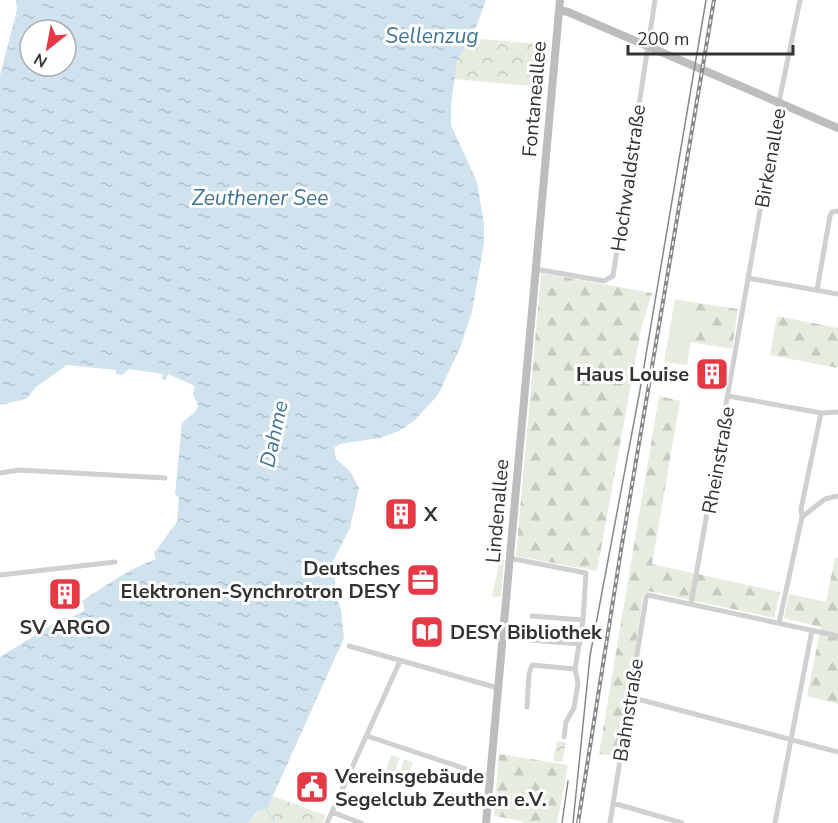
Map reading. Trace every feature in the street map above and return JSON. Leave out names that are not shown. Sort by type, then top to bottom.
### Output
[{"type":"main road","name":"Fontaneallee","points":[[541,202],[560,0]]},
{"type":"main road","points":[[559,10],[838,128]]},
{"type":"main road","name":"Lindenallee","points":[[486,823],[541,202]]},
{"type":"street","name":"Hochwaldstraße","points":[[535,269],[604,281],[613,276],[655,0]]},
{"type":"street","name":"Birkenallee","points":[[742,316],[779,102],[800,0]]},
{"type":"street","points":[[817,290],[830,216],[832,212],[838,212]]},
{"type":"street","points":[[748,278],[838,294]]},
{"type":"street","name":"Rheinstraße","points":[[691,604],[742,316]]},
{"type":"street","points":[[728,396],[821,412],[838,412]]},
{"type":"street","points":[[779,623],[802,517],[801,509],[821,412]]},
{"type":"street","points":[[0,473],[19,470],[165,478]]},
{"type":"street","points":[[802,517],[825,499],[838,496]]},
{"type":"street","points":[[509,558],[586,573],[583,620],[575,669],[579,677],[574,708],[566,722],[564,737]]},
{"type":"street","points":[[0,575],[115,562]]},
{"type":"street","name":"Bahnstraße","points":[[610,823],[646,598],[648,596],[691,604]]},
{"type":"street","points":[[691,604],[838,636]]},
{"type":"street","points":[[532,616],[583,620]]},
{"type":"street","points":[[775,823],[812,630]]},
{"type":"street","points":[[530,640],[580,644]]},
{"type":"street","points":[[349,646],[498,688]]},
{"type":"street","points":[[327,823],[400,661]]},
{"type":"street","points":[[527,707],[529,674],[532,665],[575,669]]},
{"type":"street","points":[[630,697],[838,752]]},
{"type":"street","points":[[367,735],[490,777]]},
{"type":"street","points":[[613,803],[682,823]]},
{"type":"street","points":[[332,812],[361,823]]},
{"type":"green space","points":[[472,38],[549,45],[545,87],[453,79],[457,61]]},
{"type":"green space","points":[[541,273],[652,293],[641,329],[597,571],[516,556]]},
{"type":"green space","points":[[675,299],[697,303],[687,365],[664,362]]},
{"type":"green space","points":[[697,303],[738,309],[732,349],[690,342]]},
{"type":"green space","points":[[777,316],[838,328],[838,368],[770,355]]},
{"type":"green space","points":[[659,396],[680,401],[652,564],[780,592],[774,618],[648,591],[643,596],[619,756],[599,754]]},
{"type":"green space","points":[[835,558],[838,558],[838,704],[807,696],[821,627],[784,618],[789,594],[826,602]]},
{"type":"green space","points":[[500,560],[504,560],[501,596],[497,597],[492,596]]},
{"type":"green space","points":[[557,741],[566,742],[562,762],[553,761]]},
{"type":"green space","points":[[499,754],[568,765],[557,823],[523,823],[523,821],[494,816]]},
{"type":"green space","points":[[391,755],[400,758],[393,776],[385,773]]},
{"type":"green space","points":[[404,759],[413,762],[406,781],[398,778]]},
{"type":"green space","points":[[273,796],[325,815],[323,823],[248,823],[260,810],[267,808]]},
{"type":"water","name":"Zeuthener See","points":[[16,0],[486,0],[472,38],[457,61],[451,104],[451,125],[477,182],[484,224],[484,243],[472,312],[460,348],[438,395],[414,421],[399,431],[380,438],[340,444],[334,448],[336,459],[350,471],[359,488],[350,528],[330,567],[335,575],[335,595],[341,609],[344,638],[267,809],[259,810],[248,823],[0,823],[0,657],[63,618],[68,619],[85,610],[82,601],[127,572],[156,559],[154,553],[177,522],[179,498],[175,494],[182,423],[195,412],[198,406],[193,394],[195,386],[168,374],[166,380],[162,379],[163,374],[129,369],[122,375],[116,374],[116,370],[67,365],[36,387],[26,399],[0,405],[0,75],[17,10]]},
{"type":"waterway","points":[[266,808],[275,823]]},
{"type":"tram line","points":[[573,823],[590,656],[640,390],[706,0]]},
{"type":"tram line","points":[[562,823],[568,781]]},
{"type":"railway","points":[[578,823],[621,550],[714,0]]},
{"type":"place","name":"Haus Louise","points":[[712,374]]},
{"type":"place","name":"X","points":[[401,514]]},
{"type":"place","name":"Deutsches Elektronen-Synchrotron DESY","points":[[423,580]]},
{"type":"place","name":"SV ARGO","points":[[65,594]]},
{"type":"place","name":"DESY Bibliothek","points":[[427,632]]},
{"type":"place","name":"Vereinsgebäude Segelclub Zeuthen e.V.","points":[[312,787]]},
{"type":"water label","name":"Sellenzug","points":[[432,36]]},
{"type":"water label","name":"Dahme","points":[[274,434]]}]
